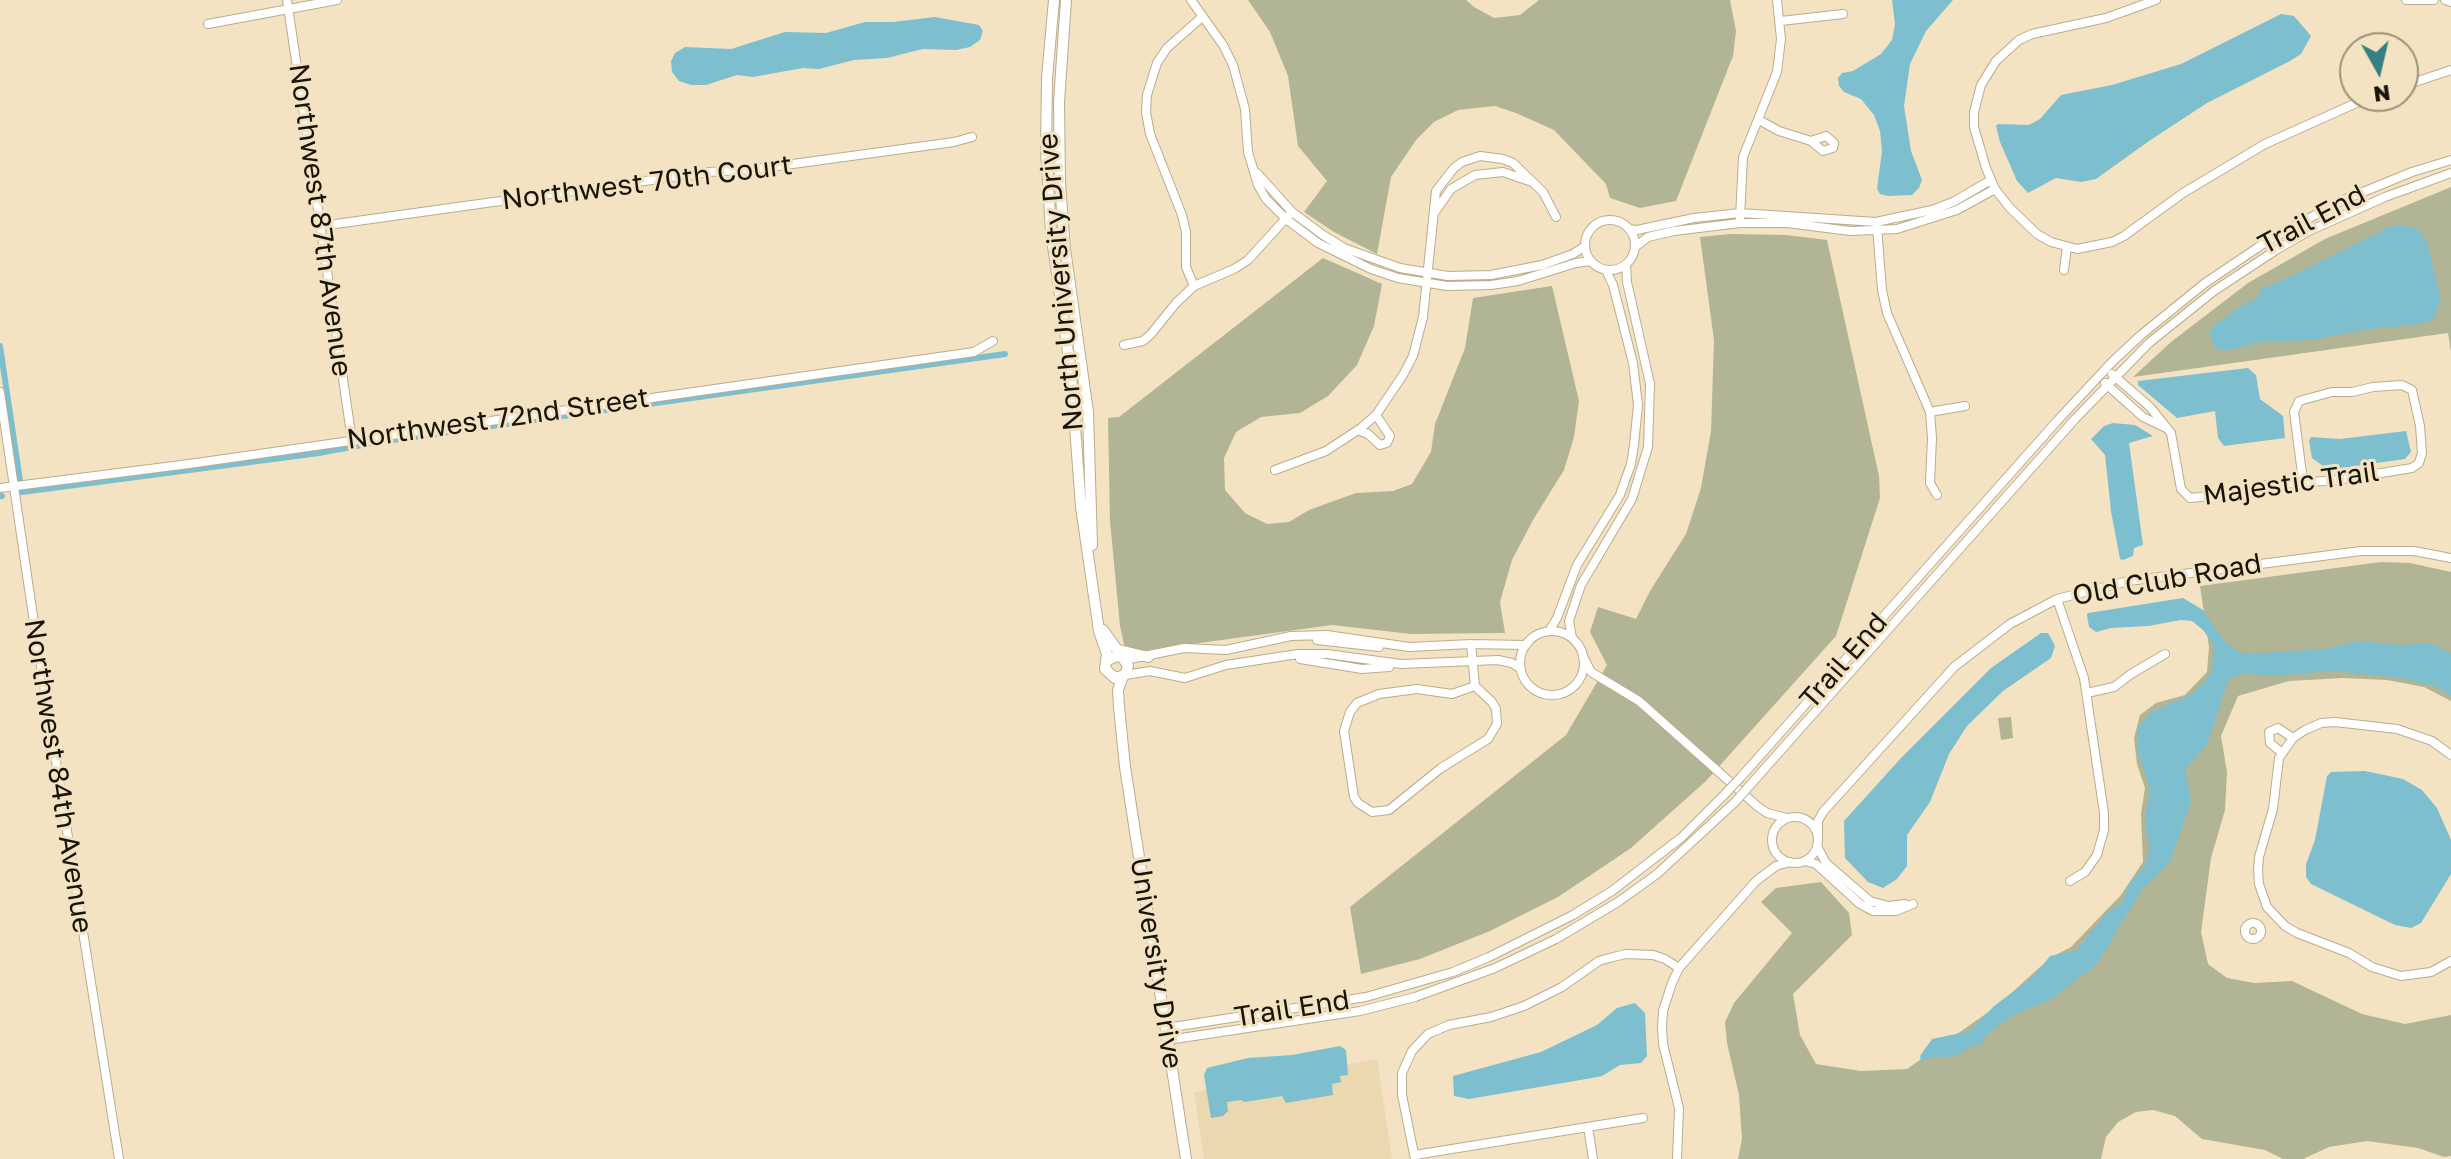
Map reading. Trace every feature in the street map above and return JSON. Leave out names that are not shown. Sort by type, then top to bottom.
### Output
[{"type":"main road","name":"North University Drive","points":[[1054,0],[1046,151],[1050,217],[1071,373],[1081,507],[1099,620]]},
{"type":"main road","name":"North University Drive","points":[[1066,0],[1059,102],[1060,184],[1065,249],[1088,412],[1091,563]]},
{"type":"main road","points":[[1051,27],[1063,29]]},
{"type":"main road","points":[[1099,620],[1115,648],[1124,659],[1128,666],[1124,676],[1115,678],[1108,675],[1105,666],[1108,660],[1117,656],[1124,659]]},
{"type":"main road","points":[[1099,620],[1099,631],[1108,660]]},
{"type":"main road","points":[[1115,648],[1131,655],[1148,657]]},
{"type":"main road","name":"University Drive","points":[[1108,675],[1115,728],[1125,767]]},
{"type":"main road","name":"University Drive","points":[[1124,676],[1118,690],[1125,767],[1186,1159]]},
{"type":"street","points":[[208,24],[263,15],[287,4],[337,0]]},
{"type":"street","points":[[1191,0],[1223,45],[1233,65],[1245,109],[1248,152],[1253,168],[1289,216],[1344,248],[1428,278],[1491,285],[1518,281],[1591,261]]},
{"type":"street","points":[[1740,218],[1743,157],[1777,72],[1781,21],[1777,0]]},
{"type":"street","points":[[2156,0],[2106,18],[2032,34],[2005,50],[1981,85],[1974,112],[1976,141],[1993,184],[2010,208],[2037,234],[2067,247],[2099,247],[2124,236],[2183,193],[2265,144],[2339,110]]},
{"type":"street","points":[[2406,0],[2434,0]]},
{"type":"street","points":[[2445,0],[2451,2]]},
{"type":"street","name":"Northwest 87th Avenue","points":[[287,4],[352,440]]},
{"type":"street","points":[[1781,21],[1843,14]]},
{"type":"street","points":[[1194,286],[1186,267],[1186,232],[1182,215],[1150,134],[1146,112],[1157,63],[1167,48],[1202,17]]},
{"type":"street","points":[[2419,81],[2451,70]]},
{"type":"street","points":[[1759,120],[1779,131],[1811,141]]},
{"type":"street","name":"Northwest 70th Court","points":[[321,226],[709,172],[756,169],[954,142],[972,137]]},
{"type":"street","points":[[1275,470],[1310,459],[1358,430],[1376,415],[1403,375],[1413,356],[1423,317],[1436,191],[1446,175],[1471,158],[1503,159],[1513,163],[1549,199],[1556,217]]},
{"type":"street","name":"Trail End","points":[[1167,1034],[1366,997],[1453,972],[1573,915],[1612,891],[1682,837],[1725,794],[2106,368],[2171,309],[2269,240],[2341,201],[2451,160]]},
{"type":"street","points":[[1433,216],[1451,189],[1475,175],[1503,172],[1534,183]]},
{"type":"street","name":"Trail End","points":[[1167,1034],[1360,1011],[1415,997],[1495,968],[1556,939],[1618,902],[1669,864],[1735,802],[2107,385],[2180,317],[2276,250],[2311,230],[2385,197],[2451,173]]},
{"type":"street","points":[[1428,278],[1517,272],[1573,254],[1585,246],[1591,229],[1602,221],[1619,222],[1637,230],[1694,218],[1877,227],[1932,210],[1993,184]]},
{"type":"street","points":[[1124,345],[1143,341],[1194,286],[1248,260],[1289,216]]},
{"type":"street","points":[[1606,270],[1626,264],[1635,247],[1648,237],[1740,218]]},
{"type":"street","points":[[1877,227],[1887,313],[1930,412],[1930,483],[1937,495]]},
{"type":"street","points":[[1629,229],[1635,247]]},
{"type":"street","points":[[1549,631],[1590,543],[1620,495],[1631,464],[1637,427],[1633,363],[1613,285],[1606,270],[1591,261],[1585,246]]},
{"type":"street","points":[[2064,270],[2067,247]]},
{"type":"street","points":[[1626,264],[1627,282],[1650,384],[1648,447],[1632,499],[1581,585],[1569,621],[1572,638],[1591,672],[1639,701],[1767,813],[1802,818],[1823,812]]},
{"type":"street","name":"Northwest 72nd Street","points":[[0,488],[974,352],[993,341]]},
{"type":"street","name":"Majestic Trail","points":[[2106,368],[2150,407],[2166,428],[2173,440],[2181,489],[2190,498],[2412,468],[2419,463],[2422,453],[2414,395],[2408,387],[2332,392],[2303,399],[2295,406],[2303,481]]},
{"type":"street","points":[[2098,377],[2143,417],[2166,428]]},
{"type":"street","name":"Northwest 84th Avenue","points":[[0,392],[119,1159]]},
{"type":"street","points":[[1930,412],[1965,406]]},
{"type":"street","points":[[1358,430],[1380,445],[1387,443],[1390,436],[1376,415]]},
{"type":"street","name":"Old Club Road","points":[[1823,812],[1954,667],[2010,624],[2057,599],[2129,581],[2361,551],[2414,551],[2451,558]]},
{"type":"street","points":[[1571,581],[1581,585]]},
{"type":"street","points":[[2057,599],[2087,693],[2104,830],[2091,865],[2079,878],[2070,881]]},
{"type":"street","points":[[1572,638],[1549,631],[1536,636],[1526,645],[1521,656],[1521,669],[1529,685],[1543,693],[1563,693],[1588,679],[1601,679]]},
{"type":"street","points":[[1280,641],[1291,636],[1327,635],[1409,647]]},
{"type":"street","points":[[1124,659],[1184,648],[1226,650],[1280,641],[1317,640],[1409,647],[1526,645]]},
{"type":"street","points":[[1471,644],[1475,686],[1496,709],[1497,724],[1490,737],[1440,769],[1389,810],[1372,812],[1358,803],[1354,797],[1344,731],[1346,720],[1357,703],[1397,690],[1417,689],[1452,694],[1475,686]]},
{"type":"street","points":[[1256,645],[1258,661]]},
{"type":"street","points":[[1372,661],[1374,646]]},
{"type":"street","points":[[1124,676],[1150,671],[1185,678],[1218,667],[1298,654],[1327,654],[1401,664]]},
{"type":"street","points":[[2087,693],[2114,687],[2165,654]]},
{"type":"street","points":[[1575,685],[1581,675],[1583,656]]},
{"type":"street","points":[[1283,658],[1362,669],[1401,664],[1498,660],[1521,669]]},
{"type":"street","points":[[2451,755],[2416,734],[2377,726],[2321,723],[2293,738],[2281,752],[2275,774],[2273,809],[2258,870],[2262,896],[2273,914],[2297,933],[2401,976],[2431,972],[2451,961]]},
{"type":"street","points":[[2281,752],[2267,739],[2269,732],[2278,728],[2293,738]]},
{"type":"street","points":[[1805,861],[1812,855],[1818,841],[1818,821],[1823,812]]},
{"type":"street","points":[[1677,1159],[1679,1108],[1663,1044],[1666,997],[1679,968],[1767,871],[1772,859],[1773,833],[1767,813]]},
{"type":"street","points":[[1773,833],[1778,824],[1787,818]]},
{"type":"street","points":[[1767,871],[1790,862],[1805,861],[1816,864],[1860,904],[1873,911],[1896,911],[1913,904],[1888,906],[1870,901],[1826,863],[1811,823],[1802,818]]},
{"type":"street","points":[[1772,844],[1777,854],[1790,862]]},
{"type":"street","points":[[2259,926],[2273,914]]},
{"type":"street","points":[[1643,1118],[1415,1157],[1401,1084],[1402,1073],[1412,1051],[1438,1029],[1524,1006],[1562,987],[1599,961],[1626,954],[1653,955],[1679,968]]},
{"type":"street","points":[[1588,1127],[1593,1159]]},
{"type":"shaded area","points":[[1377,1059],[1392,1159],[1204,1159],[1194,1092]]},
{"type":"green space","points":[[1248,0],[1466,0],[1494,18],[1520,15],[1539,0],[1730,0],[1736,31],[1733,56],[1676,201],[1640,208],[1610,198],[1606,184],[1554,130],[1495,106],[1458,110],[1434,122],[1416,140],[1391,177],[1377,254],[1304,212],[1327,181],[1298,146],[1288,76],[1270,32]]},
{"type":"green space","points":[[2451,187],[2451,352],[2448,333],[2133,377],[2171,342],[2248,283],[2325,239]]},
{"type":"green space","points":[[1786,235],[1827,240],[1879,476],[1880,498],[1836,636],[1706,781],[1631,848],[1558,897],[1490,931],[1420,959],[1361,974],[1350,907],[1566,735],[1607,665],[1590,632],[1598,607],[1636,619],[1686,534],[1701,488],[1711,431],[1714,340],[1700,237]]},
{"type":"green space","points":[[1323,258],[1382,284],[1374,326],[1357,365],[1328,396],[1300,413],[1261,417],[1236,432],[1224,458],[1225,490],[1245,513],[1267,524],[1289,522],[1309,510],[1356,493],[1393,491],[1412,484],[1431,452],[1435,424],[1465,348],[1473,298],[1552,286],[1579,401],[1574,437],[1564,470],[1512,560],[1500,602],[1505,633],[1411,634],[1332,625],[1126,653],[1120,626],[1110,521],[1108,418],[1119,417]]},
{"type":"green space","points":[[2381,562],[2410,563],[2451,572],[2451,701],[2424,687],[2387,680],[2343,678],[2289,681],[2238,696],[2221,736],[2227,772],[2225,810],[2211,858],[2201,932],[2208,964],[2227,978],[2254,983],[2292,981],[2362,1014],[2405,1024],[2451,1015],[2451,1156],[2367,1141],[2329,1147],[2303,1159],[2283,1159],[2265,1150],[2202,1139],[2175,1116],[2153,1110],[2136,1112],[2118,1122],[2106,1137],[2101,1159],[1738,1159],[1742,1139],[1739,1095],[1725,1022],[1734,1003],[1792,933],[1761,902],[1776,888],[1821,882],[1849,913],[1852,935],[1793,994],[1800,1035],[1816,1064],[1861,1071],[1907,1069],[1997,1006],[2050,958],[2071,947],[2121,895],[2143,862],[2141,814],[2145,788],[2137,764],[2134,738],[2140,715],[2156,703],[2185,695],[2207,672],[2209,647],[2200,586]]},
{"type":"green space","points":[[2011,717],[2013,738],[2001,740],[1998,718]]},
{"type":"water","points":[[1892,0],[1953,0],[1926,31],[1910,64],[1904,106],[1911,151],[1922,180],[1912,195],[1888,196],[1880,194],[1877,189],[1882,151],[1874,115],[1861,99],[1844,92],[1838,78],[1842,73],[1853,71],[1881,54],[1892,40],[1895,24]]},
{"type":"water","points":[[2281,14],[2294,16],[2311,36],[2301,54],[2290,61],[2207,103],[2096,179],[2081,182],[2056,178],[2028,193],[2017,181],[2000,142],[1998,124],[2029,125],[2040,119],[2061,95],[2112,85],[2181,64]]},
{"type":"water","points":[[935,17],[979,25],[983,31],[980,40],[970,47],[956,50],[923,49],[819,69],[803,68],[753,77],[737,75],[706,85],[679,81],[672,72],[671,61],[675,53],[685,47],[731,49],[785,32],[826,33],[865,22]]},
{"type":"water","points":[[2392,226],[2419,230],[2427,243],[2441,299],[2434,318],[2427,323],[2310,340],[2261,342],[2224,351],[2214,348],[2211,328],[2256,299],[2262,288]]},
{"type":"water","points":[[2248,368],[2256,375],[2260,399],[2283,416],[2285,438],[2224,446],[2218,438],[2215,411],[2177,418],[2138,385],[2138,381]]},
{"type":"water","points":[[2113,423],[2135,425],[2153,436],[2129,443],[2143,545],[2134,548],[2133,556],[2123,560],[2120,559],[2111,511],[2105,455],[2091,439],[2104,426]]},
{"type":"water","points":[[2406,431],[2411,452],[2405,459],[2327,469],[2312,458],[2311,437],[2340,439]]},
{"type":"water","points":[[2183,598],[2203,610],[2224,641],[2247,654],[2325,649],[2359,641],[2435,645],[2451,653],[2451,695],[2434,686],[2402,678],[2333,671],[2272,676],[2245,673],[2229,679],[2207,745],[2185,770],[2191,801],[2170,862],[2142,890],[2097,964],[2052,999],[2012,1016],[1986,1035],[1982,1044],[1966,1049],[1957,1056],[1921,1061],[1920,1056],[1932,1039],[1970,1031],[1994,1006],[2034,976],[2050,956],[2077,950],[2107,912],[2120,905],[2127,887],[2144,867],[2150,850],[2145,820],[2150,789],[2137,750],[2138,727],[2152,712],[2190,695],[2206,680],[2212,672],[2214,645],[2192,621],[2096,632],[2089,627],[2087,615]]},
{"type":"water","points":[[2041,633],[2048,633],[2055,646],[2051,658],[2003,691],[1967,726],[1949,754],[1930,802],[1907,835],[1907,866],[1897,879],[1883,888],[1868,882],[1845,858],[1844,821],[1901,758],[1991,668]]},
{"type":"water","points":[[2365,771],[2403,779],[2422,790],[2437,808],[2451,840],[2451,874],[2421,923],[2411,928],[2395,925],[2311,884],[2306,877],[2306,864],[2315,840],[2327,776],[2331,772]]},
{"type":"water","points":[[1635,1003],[1645,1013],[1647,1056],[1641,1063],[1620,1065],[1592,1078],[1469,1099],[1454,1096],[1453,1076],[1541,1052],[1597,1025],[1617,1008]]},
{"type":"water","points":[[1340,1046],[1346,1050],[1348,1075],[1340,1076],[1341,1082],[1332,1084],[1333,1095],[1286,1103],[1282,1096],[1227,1102],[1228,1111],[1223,1116],[1211,1118],[1204,1075],[1207,1068],[1248,1058],[1292,1055]]},
{"type":"waterway","points":[[0,346],[20,481]]},
{"type":"waterway","points":[[22,492],[319,453],[378,442],[1005,354]]}]
